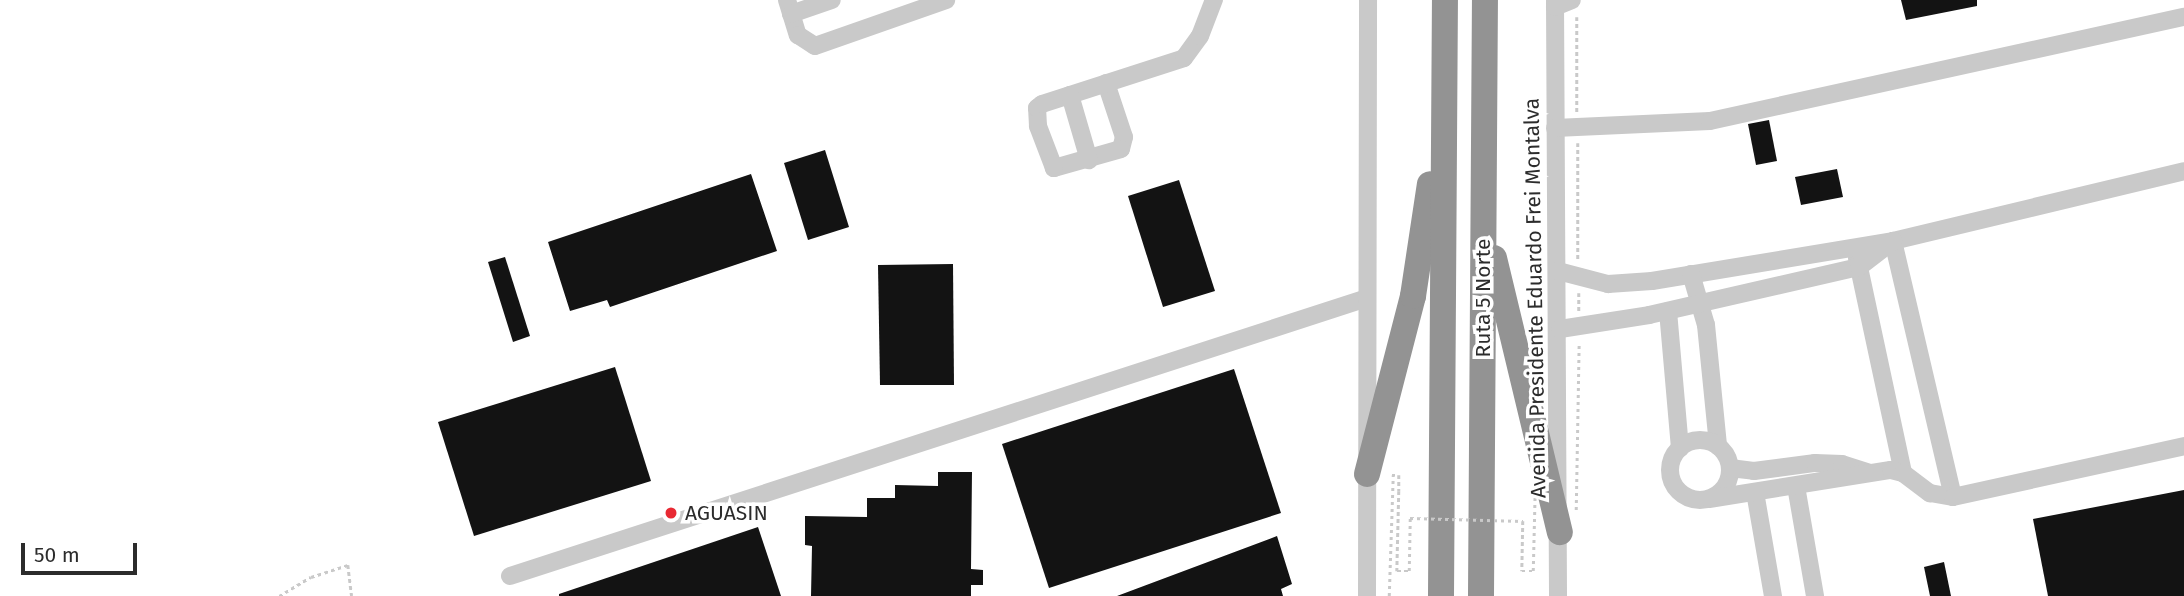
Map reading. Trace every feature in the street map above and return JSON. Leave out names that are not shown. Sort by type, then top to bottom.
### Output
[{"type":"highway","name":"Ruta 5 Norte","points":[[1441,596],[1445,0]]},
{"type":"highway","name":"Ruta 5 Norte","points":[[1481,596],[1485,0]]},
{"type":"highway","points":[[1380,474],[1413,296],[1444,103]]},
{"type":"highway","points":[[1484,204],[1513,348],[1566,526]]},
{"type":"street","points":[[832,0],[789,7],[797,35],[815,46],[922,4],[946,0]]},
{"type":"street","points":[[1106,83],[1124,143],[1121,149],[1090,160],[1054,168],[1038,126],[1037,108],[1070,94],[1184,58],[1200,36],[1214,0]]},
{"type":"street","points":[[1367,596],[1380,474],[1367,298],[1368,0]]},
{"type":"street","points":[[1555,4],[1575,6]]},
{"type":"street","name":"Avenida Presidente Eduardo Frei Montalva","points":[[1555,4],[1558,271],[1566,526],[1559,596]]},
{"type":"street","points":[[1555,128],[1710,121],[2184,17]]},
{"type":"street","points":[[1070,94],[1090,160]]},
{"type":"street","points":[[1558,271],[1608,284],[1691,274],[1854,244],[1893,241],[2184,172]]},
{"type":"street","points":[[1560,329],[1668,311],[1859,267],[1893,241]]},
{"type":"street","points":[[1893,241],[1953,497]]},
{"type":"street","points":[[1854,244],[1903,473]]},
{"type":"street","points":[[1691,274],[1700,304],[1718,446],[1730,468],[1728,482],[1709,499]]},
{"type":"street","points":[[510,576],[1367,298]]},
{"type":"street","points":[[1668,311],[1680,448],[1670,471],[1674,484],[1683,494],[1709,499],[1872,474],[1903,473],[1930,493],[1953,497],[2184,446]]},
{"type":"street","points":[[1680,448],[1692,441],[1718,446]]},
{"type":"street","points":[[1730,468],[1754,471],[1828,463],[1872,474]]},
{"type":"street","points":[[1796,486],[1815,596]]},
{"type":"street","points":[[1755,492],[1773,596]]},
{"type":"path","points":[[1566,526],[1578,508],[1580,326],[1575,6]]},
{"type":"path","points":[[1380,474],[1389,596]]},
{"type":"path","points":[[1399,491],[1397,571],[1409,571],[1410,518],[1523,521],[1522,571],[1533,571],[1535,487]]},
{"type":"path","points":[[279,596],[311,577],[348,565],[352,596]]},
{"type":"building","points":[[1901,0],[1977,0],[1977,6],[1906,20]]},
{"type":"building","points":[[1769,120],[1777,161],[1756,165],[1748,124]]},
{"type":"building","points":[[825,150],[849,227],[808,240],[784,163]]},
{"type":"building","points":[[1837,169],[1843,197],[1801,205],[1795,177]]},
{"type":"building","points":[[751,174],[777,251],[610,307],[607,300],[570,311],[548,242]]},
{"type":"building","points":[[1179,180],[1215,291],[1163,307],[1128,196]]},
{"type":"building","points":[[505,257],[530,336],[513,342],[488,262]]},
{"type":"building","points":[[953,264],[954,385],[880,385],[878,265]]},
{"type":"building","points":[[615,367],[651,481],[474,536],[438,422]]},
{"type":"building","points":[[1234,369],[1281,513],[1049,588],[1002,444]]},
{"type":"building","points":[[938,472],[972,472],[971,569],[983,570],[983,585],[971,585],[971,596],[811,596],[812,546],[805,545],[805,516],[867,517],[867,498],[895,498],[895,485],[938,486]]},
{"type":"building","points":[[2184,490],[2184,596],[2048,596],[2033,519]]},
{"type":"building","points":[[758,527],[781,596],[559,596],[559,594]]},
{"type":"building","points":[[1277,536],[1292,584],[1281,589],[1283,596],[1117,596]]},
{"type":"building","points":[[1944,562],[1951,596],[1930,596],[1924,567]]},
{"type":"place","name":"AGUASIN","points":[[671,513]]}]
